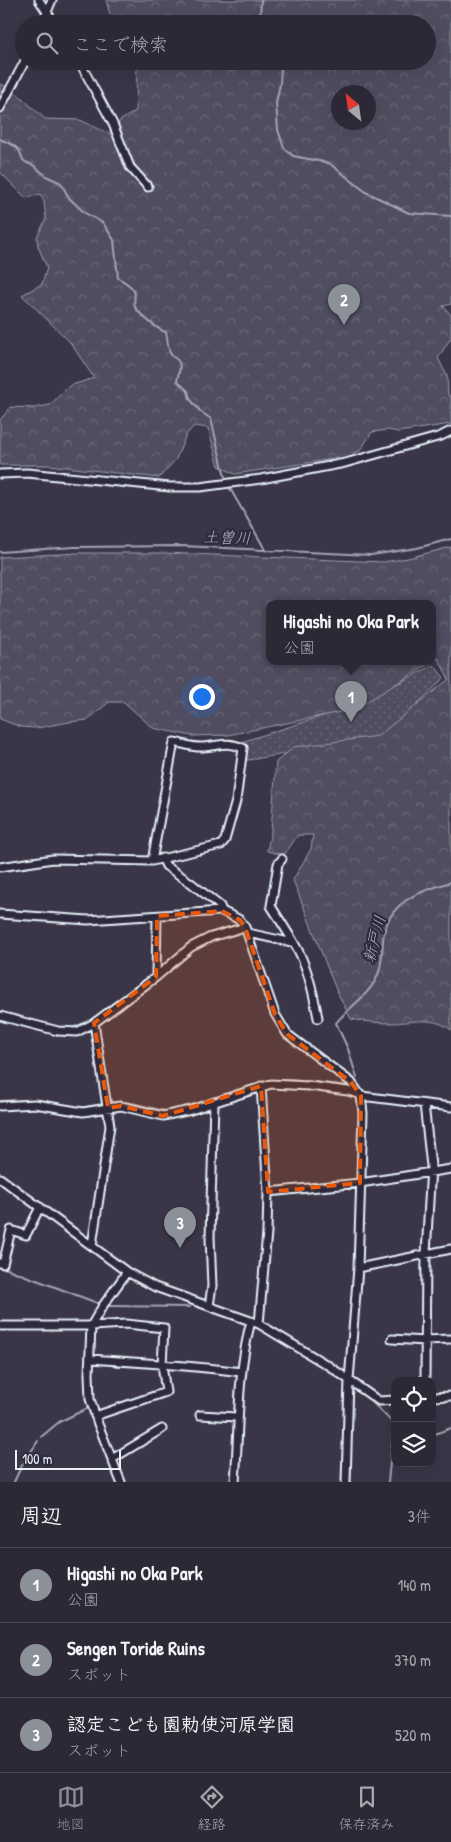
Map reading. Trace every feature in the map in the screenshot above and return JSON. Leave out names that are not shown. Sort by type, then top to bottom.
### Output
[{"type":"street","points":[[39,0],[50,15]]},
{"type":"street","points":[[45,15],[52,0]]},
{"type":"street","points":[[0,108],[20,70]]},
{"type":"street","points":[[84,70],[113,124],[130,167],[148,188]]},
{"type":"street","points":[[0,474],[27,473],[170,487],[200,487],[260,479],[345,463],[442,436],[451,431]]},
{"type":"street","points":[[0,866],[53,859],[152,860],[222,845],[236,801],[244,748],[235,744],[218,744],[204,747],[174,742],[152,860]]},
{"type":"street","points":[[162,858],[166,866],[220,906],[222,911]]},
{"type":"street","points":[[282,860],[278,864],[271,906],[304,962],[318,1018]]},
{"type":"street","points":[[0,914],[88,920],[222,911],[240,920],[246,930],[275,1014],[287,1034],[351,1082],[360,1095],[363,1113],[358,1268],[350,1380],[346,1482]]},
{"type":"street","points":[[156,978],[157,916]]},
{"type":"street","points":[[0,1016],[58,1031],[77,1032],[94,1024],[156,978],[191,947],[211,937],[246,930],[289,942],[293,941]]},
{"type":"street","points":[[92,1245],[110,1126],[94,1024]]},
{"type":"street","points":[[0,1106],[35,1104],[83,1112],[121,1106],[163,1116],[190,1110],[271,1084],[309,1086],[451,1107]]},
{"type":"street","points":[[259,1324],[267,1232],[268,1192],[261,1086]]},
{"type":"street","points":[[209,1306],[212,1286],[210,1234],[214,1102]]},
{"type":"street","points":[[424,1104],[431,1172],[426,1254],[425,1377]]},
{"type":"street","points":[[268,1192],[360,1183],[451,1169]]},
{"type":"street","points":[[0,1178],[127,1272],[155,1287],[259,1324],[285,1338],[380,1401],[391,1400]]},
{"type":"street","points":[[0,1263],[2,1264],[11,1230],[26,1235],[40,1207]]},
{"type":"street","points":[[358,1268],[451,1250]]},
{"type":"street","points":[[121,1482],[95,1416],[90,1399],[88,1374],[91,1326],[127,1272]]},
{"type":"street","points":[[235,1482],[242,1372],[251,1321]]},
{"type":"street","points":[[0,1326],[126,1324],[164,1328],[162,1365],[166,1392],[95,1416]]},
{"type":"street","points":[[392,1339],[451,1339]]},
{"type":"street","points":[[90,1359],[194,1366],[242,1372]]},
{"type":"street","points":[[436,1397],[451,1396]]},
{"type":"street","points":[[200,1415],[238,1417]]},
{"type":"street","points":[[112,1460],[162,1429]]},
{"type":"highlighted area","points":[[222,911],[240,920],[245,927],[275,1014],[287,1034],[351,1082],[361,1096],[360,1183],[268,1192],[261,1086],[163,1116],[121,1106],[108,1108],[94,1023],[156,977],[157,916]]},
{"type":"green space","points":[[106,0],[451,0],[451,304],[443,306],[451,315],[451,338],[438,358],[447,376],[448,395],[451,397],[451,424],[398,432],[388,430],[372,432],[360,451],[326,460],[235,474],[219,466],[208,428],[194,426],[186,435],[176,459],[159,478],[49,465],[0,465],[0,420],[11,407],[35,408],[50,405],[69,386],[94,378],[70,342],[22,295],[42,284],[47,268],[38,246],[37,237],[46,219],[44,202],[40,194],[26,198],[0,172],[0,84],[11,88],[45,119],[80,120],[110,134],[121,120],[136,111],[137,70],[436,70],[436,15],[111,15]]},
{"type":"green space","points":[[451,547],[451,1030],[431,1021],[383,1023],[351,1019],[337,992],[293,880],[311,849],[313,835],[298,835],[284,855],[267,851],[271,832],[276,762],[294,747],[378,736],[449,679],[438,658],[436,659],[436,600],[266,600],[266,665],[427,665],[355,709],[228,735],[192,736],[153,728],[124,702],[109,702],[88,720],[37,728],[21,727],[0,719],[0,557],[78,553],[165,553],[384,562]]},
{"type":"green space","points":[[434,665],[444,678],[382,738],[242,761],[243,748],[235,744],[351,707]]},
{"type":"waterway","points":[[260,15],[261,0]]},
{"type":"waterway","points":[[281,70],[276,103],[278,130],[284,148],[293,156],[329,163],[366,192],[409,213],[451,216]]},
{"type":"waterway","points":[[0,139],[19,150],[23,160],[27,163],[33,165],[46,176],[61,183],[69,198],[85,213],[103,223],[114,240],[118,278],[129,285],[134,291],[134,305],[137,310],[154,325],[166,332],[171,355],[179,363],[180,369],[177,381],[188,391],[190,399],[200,411],[211,419],[226,481]]},
{"type":"waterway","points":[[228,485],[266,551]]},
{"type":"waterway","name":"土曽川","points":[[0,552],[74,547],[182,546],[371,555],[417,548],[451,539]]},
{"type":"waterway","name":"新戸川","points":[[357,1078],[348,1049],[336,1023],[367,993],[375,981],[380,966],[386,927],[398,907],[416,894],[451,882]]},
{"type":"waterway","points":[[0,1012],[56,1027]]},
{"type":"waterway","points":[[72,1028],[89,1021]]},
{"type":"waterway","points":[[207,1100],[264,1082],[301,1081]]},
{"type":"waterway","points":[[306,1081],[346,1086]]},
{"type":"waterway","points":[[0,1101],[39,1100],[80,1108],[103,1104]]},
{"type":"waterway","points":[[113,1102],[134,1103],[169,1112]]},
{"type":"waterway","points":[[179,1109],[200,1103]]},
{"type":"waterway","points":[[2,1267],[100,1304]]},
{"type":"waterway","points":[[108,1306],[190,1307]]},
{"type":"waterway","points":[[354,1389],[369,1399],[394,1424],[388,1482]]},
{"type":"waterway","points":[[41,1437],[59,1422],[88,1408]]},
{"type":"waterway","points":[[436,1434],[451,1428]]},
{"type":"waterway","points":[[14,1482],[21,1467],[38,1441]]},
{"type":"place","name":"Sengen Toride Ruins","points":[[344,325]]},
{"type":"place","name":"Higashi no Oka Park","points":[[351,722]]},
{"type":"place","name":"認定こども園勅使河原学園","points":[[180,1248]]}]
